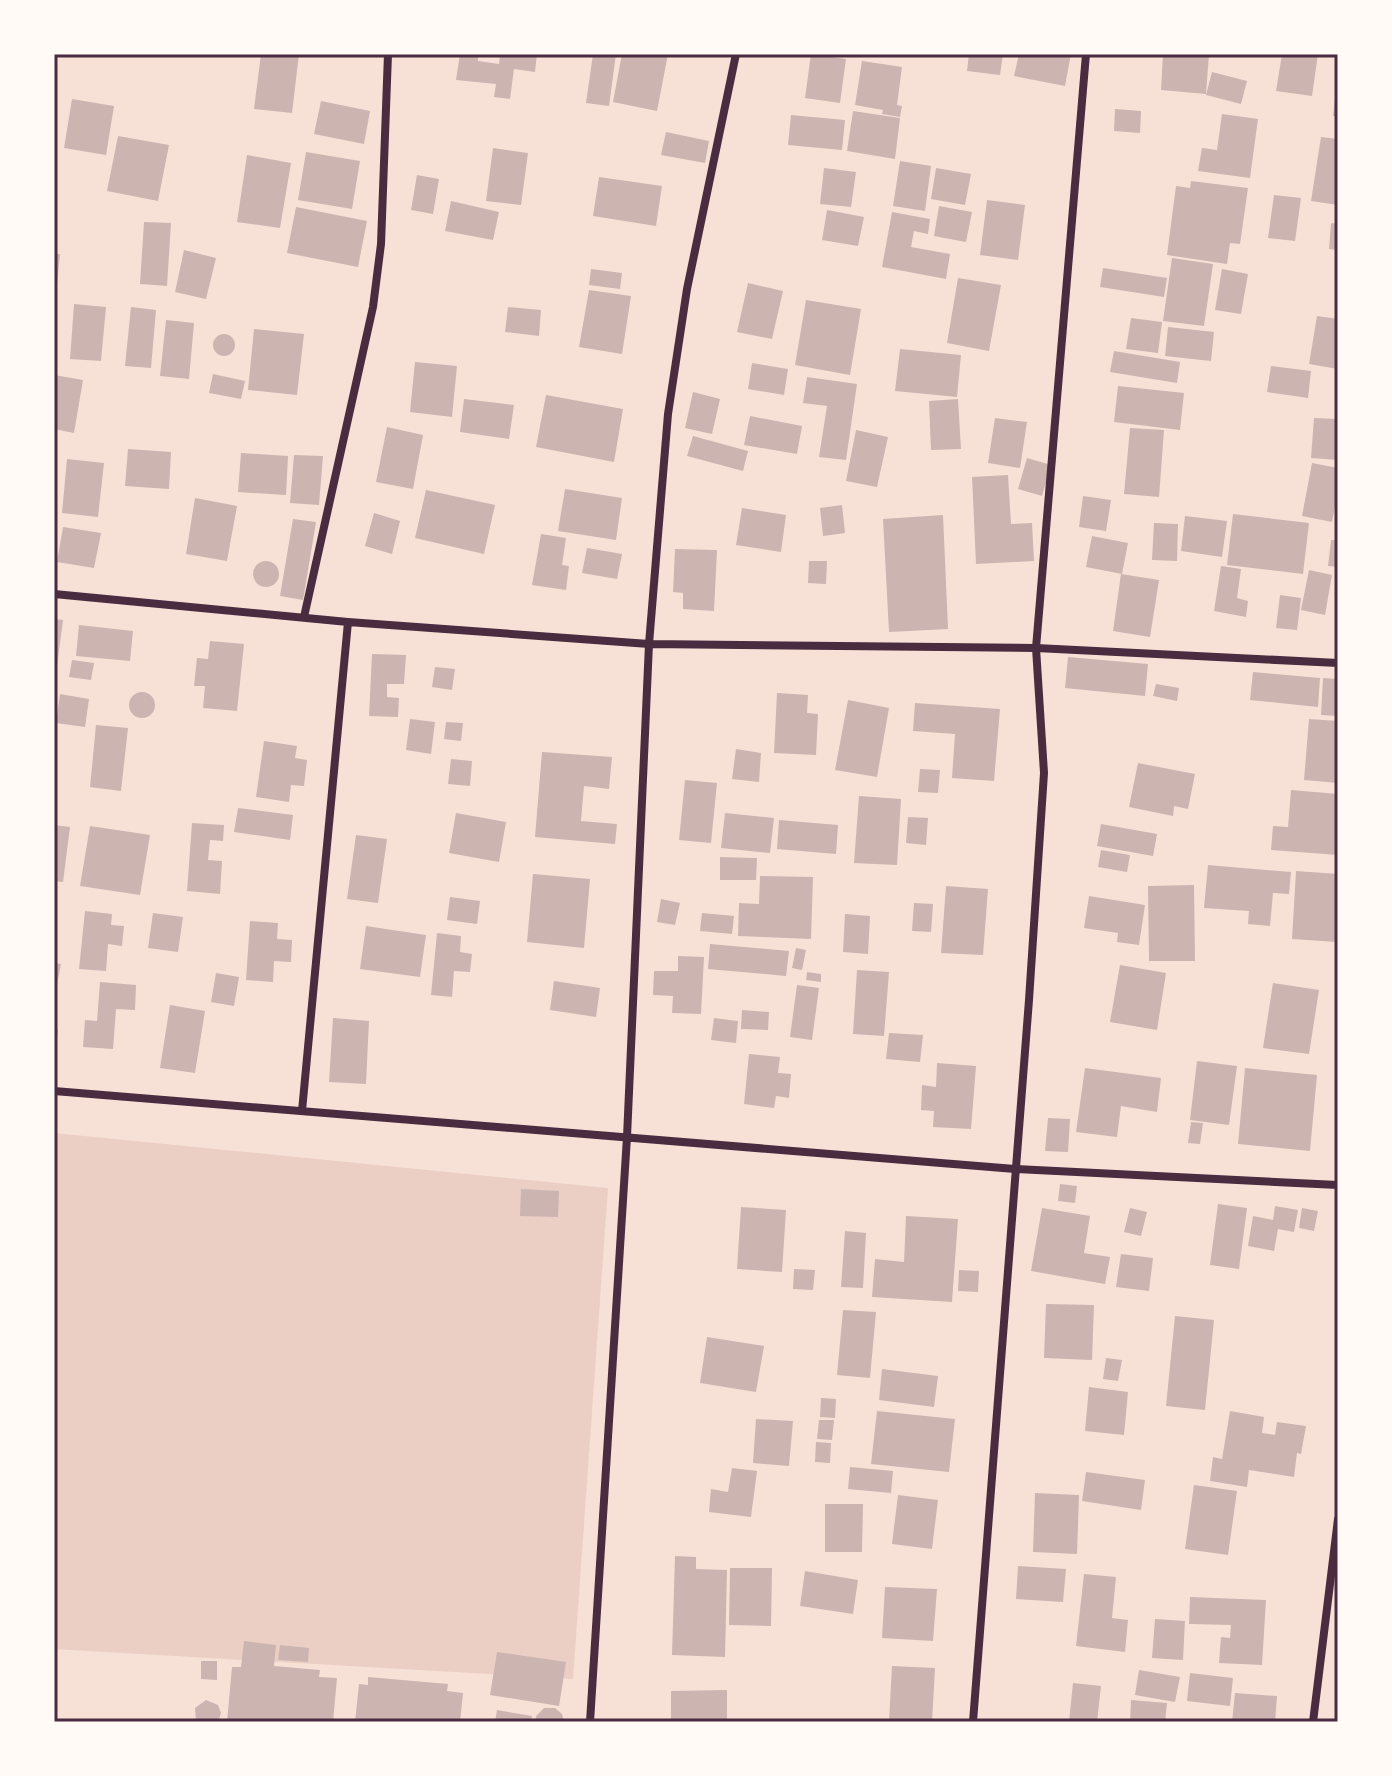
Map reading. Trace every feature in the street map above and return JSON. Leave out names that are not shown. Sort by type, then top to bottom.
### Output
[{"type":"street","points":[[304,617],[373,307],[381,244],[388,54]]},
{"type":"street","points":[[590,1722],[627,1137],[649,644],[670,399],[687,289],[736,54]]},
{"type":"street","points":[[973,1722],[1044,773],[1036,648],[1086,54]]},
{"type":"street","points":[[54,594],[348,622],[649,644],[1036,648],[1338,663]]},
{"type":"street","points":[[302,1111],[348,622]]},
{"type":"street","points":[[54,1091],[1015,1169],[1338,1185]]},
{"type":"street","points":[[1313,1722],[1338,1519]]},
{"type":"shaded area","points":[[54,1133],[608,1188],[573,1679],[54,1649]]},
{"type":"building","points":[[261,54],[299,54],[292,113],[254,109]]},
{"type":"building","points":[[460,54],[478,54],[478,61],[499,64],[500,54],[537,54],[535,72],[514,69],[510,99],[494,97],[496,84],[456,80]]},
{"type":"building","points":[[593,54],[616,54],[609,106],[586,103]]},
{"type":"building","points":[[622,54],[668,54],[657,111],[613,102]]},
{"type":"building","points":[[811,54],[846,59],[840,103],[805,98]]},
{"type":"building","points":[[969,54],[1003,54],[1000,75],[967,71]]},
{"type":"building","points":[[1019,54],[1071,54],[1065,86],[1014,76]]},
{"type":"building","points":[[1163,54],[1209,54],[1206,94],[1161,90]]},
{"type":"building","points":[[1282,54],[1318,54],[1312,96],[1276,91]]},
{"type":"building","points":[[862,61],[902,67],[897,105],[902,106],[900,117],[855,105]]},
{"type":"building","points":[[1212,72],[1247,81],[1241,104],[1206,95]]},
{"type":"building","points":[[1336,90],[1338,116],[1333,116]]},
{"type":"building","points":[[72,99],[114,106],[106,155],[64,148]]},
{"type":"building","points":[[321,101],[370,111],[364,144],[314,134]]},
{"type":"building","points":[[1115,109],[1141,111],[1140,133],[1114,131]]},
{"type":"building","points":[[853,111],[900,118],[895,159],[847,151]]},
{"type":"building","points":[[1222,114],[1258,119],[1250,178],[1198,171],[1202,148],[1217,150]]},
{"type":"building","points":[[791,115],[845,120],[842,150],[788,145]]},
{"type":"building","points":[[666,132],[709,141],[705,163],[661,155]]},
{"type":"building","points":[[118,136],[169,145],[158,201],[107,191]]},
{"type":"building","points":[[1321,137],[1338,139],[1338,205],[1311,201]]},
{"type":"building","points":[[493,148],[528,153],[521,205],[486,201]]},
{"type":"building","points":[[306,152],[360,161],[352,209],[298,200]]},
{"type":"building","points":[[247,155],[291,163],[280,228],[237,222]]},
{"type":"building","points":[[900,161],[931,166],[925,211],[893,206]]},
{"type":"building","points":[[824,168],[856,172],[851,207],[820,204]]},
{"type":"building","points":[[936,168],[971,174],[965,205],[931,199]]},
{"type":"building","points":[[417,175],[439,179],[433,214],[411,210]]},
{"type":"building","points":[[599,177],[662,186],[656,226],[593,216]]},
{"type":"building","points":[[1191,181],[1248,188],[1240,244],[1230,243],[1227,264],[1167,255],[1176,186],[1190,188]]},
{"type":"building","points":[[1274,195],[1301,198],[1295,241],[1268,238]]},
{"type":"building","points":[[987,200],[1025,205],[1018,260],[980,255]]},
{"type":"building","points":[[451,201],[499,212],[493,240],[445,231]]},
{"type":"building","points":[[939,206],[972,212],[966,242],[934,236]]},
{"type":"building","points":[[296,207],[367,221],[358,267],[287,253]]},
{"type":"building","points":[[827,210],[864,217],[858,246],[822,240]]},
{"type":"building","points":[[892,212],[930,219],[928,234],[914,231],[911,247],[950,254],[946,279],[882,267]]},
{"type":"building","points":[[144,222],[171,223],[167,286],[140,284]]},
{"type":"building","points":[[1331,223],[1338,224],[1338,250],[1329,249]]},
{"type":"building","points":[[184,250],[216,258],[206,299],[175,292]]},
{"type":"building","points":[[54,254],[60,254],[57,284],[54,284]]},
{"type":"building","points":[[1172,258],[1213,264],[1204,326],[1163,321]]},
{"type":"building","points":[[1103,268],[1167,278],[1164,297],[1100,287]]},
{"type":"building","points":[[591,269],[622,273],[620,289],[589,285]]},
{"type":"building","points":[[1222,269],[1248,274],[1241,314],[1215,310]]},
{"type":"building","points":[[958,278],[1001,285],[989,351],[947,343]]},
{"type":"building","points":[[748,283],[783,291],[772,339],[737,332]]},
{"type":"building","points":[[589,290],[631,296],[622,354],[579,347]]},
{"type":"building","points":[[806,300],[861,309],[850,375],[795,365]]},
{"type":"building","points":[[74,304],[106,307],[101,361],[70,359]]},
{"type":"building","points":[[131,307],[156,310],[151,368],[125,366]]},
{"type":"building","points":[[508,307],[541,310],[539,336],[505,332]]},
{"type":"building","points":[[1317,316],[1338,319],[1338,369],[1309,364]]},
{"type":"building","points":[[1131,318],[1162,322],[1158,353],[1126,349]]},
{"type":"building","points":[[166,320],[194,323],[189,379],[160,376]]},
{"type":"building","points":[[1168,327],[1214,332],[1211,361],[1165,356]]},
{"type":"building","points":[[254,329],[304,334],[297,395],[248,390]]},
{"type":"building","points":[[224,334],[232,337],[235,345],[232,353],[224,356],[216,353],[213,345],[216,337]]},
{"type":"building","points":[[900,349],[961,355],[957,397],[895,391]]},
{"type":"building","points":[[1114,351],[1180,362],[1177,383],[1110,372]]},
{"type":"building","points":[[415,362],[457,366],[452,417],[410,412]]},
{"type":"building","points":[[752,363],[788,369],[784,395],[748,389]]},
{"type":"building","points":[[1271,366],[1311,371],[1308,398],[1267,392]]},
{"type":"building","points":[[213,374],[245,381],[241,399],[209,393]]},
{"type":"building","points":[[54,375],[83,380],[74,433],[54,429]]},
{"type":"building","points":[[807,377],[857,384],[846,460],[819,457],[827,406],[803,403]]},
{"type":"building","points":[[1118,386],[1184,393],[1180,430],[1114,422]]},
{"type":"building","points":[[693,392],[720,399],[712,434],[685,428]]},
{"type":"building","points":[[546,395],[623,409],[614,462],[536,447]]},
{"type":"building","points":[[464,399],[514,405],[509,439],[460,432]]},
{"type":"building","points":[[958,399],[961,449],[931,450],[929,401]]},
{"type":"building","points":[[750,416],[802,426],[797,454],[744,445]]},
{"type":"building","points":[[995,418],[1027,422],[1020,468],[988,463]]},
{"type":"building","points":[[1314,418],[1338,419],[1338,460],[1311,458]]},
{"type":"building","points":[[387,427],[423,435],[413,489],[376,482]]},
{"type":"building","points":[[1130,428],[1164,430],[1159,497],[1124,494]]},
{"type":"building","points":[[856,430],[888,437],[877,487],[846,481]]},
{"type":"building","points":[[693,436],[748,451],[743,471],[687,456]]},
{"type":"building","points":[[128,449],[171,452],[169,489],[125,486]]},
{"type":"building","points":[[241,453],[288,456],[286,495],[238,492]]},
{"type":"building","points":[[294,455],[323,456],[319,505],[290,503]]},
{"type":"building","points":[[1027,458],[1051,465],[1042,496],[1018,489]]},
{"type":"building","points":[[67,459],[104,463],[98,517],[62,513]]},
{"type":"building","points":[[1312,463],[1338,468],[1338,491],[1332,522],[1302,516]]},
{"type":"building","points":[[1008,475],[1011,524],[1032,523],[1034,561],[976,564],[972,477]]},
{"type":"building","points":[[565,489],[622,498],[616,540],[558,531]]},
{"type":"building","points":[[426,490],[495,505],[484,554],[415,538]]},
{"type":"building","points":[[1083,496],[1111,500],[1106,531],[1079,527]]},
{"type":"building","points":[[195,498],[237,506],[227,561],[186,554]]},
{"type":"building","points":[[842,505],[845,533],[823,536],[820,508]]},
{"type":"building","points":[[742,508],[786,515],[781,552],[736,545]]},
{"type":"building","points":[[374,513],[400,521],[392,554],[365,546]]},
{"type":"building","points":[[1233,514],[1309,523],[1303,574],[1227,565]]},
{"type":"building","points":[[943,515],[948,629],[889,632],[883,519]]},
{"type":"building","points":[[1185,516],[1227,521],[1222,557],[1181,551]]},
{"type":"building","points":[[293,519],[316,522],[303,600],[280,596]]},
{"type":"building","points":[[1154,523],[1178,524],[1177,561],[1152,560]]},
{"type":"building","points":[[63,527],[101,533],[94,568],[57,562]]},
{"type":"building","points":[[541,534],[566,538],[562,565],[569,566],[566,590],[532,585]]},
{"type":"building","points":[[1092,536],[1128,543],[1122,574],[1086,567]]},
{"type":"building","points":[[1331,540],[1338,540],[1338,567],[1328,566]]},
{"type":"building","points":[[587,548],[622,554],[617,579],[582,573]]},
{"type":"building","points":[[675,549],[717,550],[714,611],[683,609],[683,593],[673,592]]},
{"type":"building","points":[[266,561],[275,565],[279,574],[275,583],[266,587],[257,583],[253,574],[257,565]]},
{"type":"building","points":[[809,561],[827,561],[826,584],[808,583]]},
{"type":"building","points":[[1221,566],[1241,569],[1237,598],[1248,601],[1246,617],[1214,611]]},
{"type":"building","points":[[1309,570],[1332,575],[1325,615],[1301,610]]},
{"type":"building","points":[[1121,574],[1159,580],[1150,637],[1113,631]]},
{"type":"building","points":[[1280,595],[1301,598],[1297,630],[1276,628]]},
{"type":"building","points":[[54,619],[63,620],[56,674],[54,673]]},
{"type":"building","points":[[79,625],[133,631],[130,661],[76,656]]},
{"type":"building","points":[[210,641],[244,644],[237,711],[203,708],[205,686],[194,686],[197,658],[208,659]]},
{"type":"building","points":[[372,654],[406,655],[404,684],[387,684],[387,697],[399,698],[398,717],[369,716]]},
{"type":"building","points":[[1068,657],[1148,664],[1145,696],[1065,688]]},
{"type":"building","points":[[72,660],[94,663],[91,680],[69,677]]},
{"type":"building","points":[[435,667],[455,669],[452,690],[432,687]]},
{"type":"building","points":[[1253,672],[1320,678],[1318,707],[1250,700]]},
{"type":"building","points":[[1323,678],[1338,679],[1338,716],[1321,715]]},
{"type":"building","points":[[1156,684],[1179,688],[1177,701],[1153,696]]},
{"type":"building","points":[[142,692],[152,695],[155,705],[152,715],[142,718],[132,715],[129,705],[132,695]]},
{"type":"building","points":[[777,693],[808,695],[807,713],[818,714],[816,755],[774,753]]},
{"type":"building","points":[[60,694],[89,699],[85,727],[56,723]]},
{"type":"building","points":[[848,700],[889,708],[877,777],[835,770]]},
{"type":"building","points":[[915,703],[1000,709],[994,781],[952,778],[955,734],[913,731]]},
{"type":"building","points":[[410,719],[435,722],[431,754],[406,750]]},
{"type":"building","points":[[1309,719],[1338,721],[1338,783],[1304,780]]},
{"type":"building","points":[[446,722],[463,723],[461,741],[444,739]]},
{"type":"building","points":[[96,725],[128,728],[121,791],[90,787]]},
{"type":"building","points":[[264,741],[297,746],[295,758],[307,760],[304,786],[291,785],[289,802],[256,797]]},
{"type":"building","points":[[736,749],[761,753],[759,782],[732,779]]},
{"type":"building","points":[[542,752],[612,757],[609,789],[584,786],[581,821],[617,824],[615,844],[535,837]]},
{"type":"building","points":[[451,759],[472,761],[470,786],[448,784]]},
{"type":"building","points":[[1138,763],[1195,774],[1188,809],[1174,806],[1173,816],[1129,807]]},
{"type":"building","points":[[920,769],[940,770],[938,793],[918,792]]},
{"type":"building","points":[[685,780],[717,783],[711,843],[679,840]]},
{"type":"building","points":[[1291,790],[1338,794],[1338,855],[1271,850],[1273,826],[1288,827]]},
{"type":"building","points":[[859,796],[901,799],[897,865],[854,863]]},
{"type":"building","points":[[238,808],[293,815],[290,840],[234,832]]},
{"type":"building","points":[[456,813],[506,822],[499,862],[449,853]]},
{"type":"building","points":[[725,813],[774,818],[770,853],[721,848]]},
{"type":"building","points":[[908,817],[928,818],[926,845],[906,843]]},
{"type":"building","points":[[779,820],[838,825],[836,854],[777,849]]},
{"type":"building","points":[[192,823],[224,825],[223,841],[210,840],[208,860],[222,861],[220,894],[187,891]]},
{"type":"building","points":[[1101,824],[1157,834],[1153,856],[1097,846]]},
{"type":"building","points":[[54,825],[70,827],[63,882],[54,881]]},
{"type":"building","points":[[90,826],[150,835],[140,895],[80,886]]},
{"type":"building","points":[[356,835],[387,839],[378,903],[347,899]]},
{"type":"building","points":[[1101,850],[1130,855],[1127,872],[1098,867]]},
{"type":"building","points":[[720,857],[757,858],[756,880],[720,880]]},
{"type":"building","points":[[1208,865],[1291,872],[1289,894],[1273,893],[1270,926],[1248,924],[1249,911],[1204,908]]},
{"type":"building","points":[[1296,871],[1338,874],[1337,942],[1292,939]]},
{"type":"building","points":[[533,874],[590,879],[584,948],[527,942]]},
{"type":"building","points":[[760,876],[813,877],[811,939],[738,936],[739,903],[759,904]]},
{"type":"building","points":[[1194,885],[1195,961],[1149,961],[1148,886]]},
{"type":"building","points":[[946,886],[988,889],[983,955],[941,953]]},
{"type":"building","points":[[1089,896],[1145,905],[1139,945],[1117,942],[1118,933],[1084,928]]},
{"type":"building","points":[[450,897],[480,901],[477,924],[447,920]]},
{"type":"building","points":[[661,899],[680,903],[675,925],[657,922]]},
{"type":"building","points":[[914,903],[933,904],[931,932],[912,931]]},
{"type":"building","points":[[85,911],[112,914],[111,925],[124,926],[122,946],[108,944],[106,971],[79,969]]},
{"type":"building","points":[[153,913],[183,917],[178,952],[148,948]]},
{"type":"building","points":[[702,913],[734,916],[732,934],[700,931]]},
{"type":"building","points":[[845,914],[870,916],[868,954],[843,952]]},
{"type":"building","points":[[250,921],[278,923],[277,939],[292,940],[291,962],[274,961],[273,982],[246,980]]},
{"type":"building","points":[[366,926],[426,935],[420,977],[360,969]]},
{"type":"building","points":[[437,933],[461,936],[460,952],[472,954],[470,972],[454,971],[452,997],[431,995]]},
{"type":"building","points":[[710,944],[789,951],[786,976],[708,969]]},
{"type":"building","points":[[796,948],[806,950],[802,970],[792,968]]},
{"type":"building","points":[[678,956],[704,957],[701,1014],[672,1013],[673,996],[653,995],[654,971],[678,971]]},
{"type":"building","points":[[54,963],[61,964],[55,995],[54,995]]},
{"type":"building","points":[[1120,965],[1166,973],[1157,1030],[1110,1022]]},
{"type":"building","points":[[857,970],[889,972],[884,1036],[853,1034]]},
{"type":"building","points":[[807,972],[821,974],[821,982],[806,980]]},
{"type":"building","points":[[216,973],[239,977],[234,1006],[211,1002]]},
{"type":"building","points":[[554,981],[600,988],[596,1017],[550,1010]]},
{"type":"building","points":[[100,982],[136,985],[135,1010],[116,1009],[113,1049],[83,1047],[85,1020],[97,1021]]},
{"type":"building","points":[[1273,983],[1319,990],[1309,1054],[1263,1048]]},
{"type":"building","points":[[797,985],[819,988],[812,1040],[790,1037]]},
{"type":"building","points":[[170,1005],[205,1011],[195,1073],[160,1068]]},
{"type":"building","points":[[742,1010],[769,1012],[768,1030],[741,1029]]},
{"type":"building","points":[[333,1018],[369,1021],[366,1084],[329,1082]]},
{"type":"building","points":[[714,1018],[738,1021],[736,1043],[711,1040]]},
{"type":"building","points":[[54,1028],[58,1029],[56,1051],[54,1051]]},
{"type":"building","points":[[889,1033],[923,1035],[920,1062],[886,1059]]},
{"type":"building","points":[[749,1054],[780,1057],[778,1073],[791,1074],[789,1098],[776,1096],[774,1108],[744,1104]]},
{"type":"building","points":[[1197,1061],[1237,1066],[1229,1125],[1190,1120]]},
{"type":"building","points":[[937,1063],[976,1066],[971,1129],[933,1127],[934,1111],[921,1110],[922,1085],[936,1087]]},
{"type":"building","points":[[1085,1068],[1161,1078],[1157,1112],[1121,1106],[1117,1137],[1076,1132]]},
{"type":"building","points":[[1245,1068],[1317,1075],[1310,1151],[1238,1144]]},
{"type":"building","points":[[1048,1118],[1070,1119],[1068,1152],[1045,1151]]},
{"type":"building","points":[[1191,1122],[1203,1123],[1200,1144],[1188,1143]]},
{"type":"building","points":[[1060,1184],[1077,1186],[1075,1203],[1058,1201]]},
{"type":"building","points":[[521,1189],[559,1191],[558,1217],[520,1216]]},
{"type":"building","points":[[1218,1204],[1247,1208],[1239,1269],[1210,1265]]},
{"type":"building","points":[[1275,1206],[1298,1210],[1294,1232],[1278,1229],[1274,1251],[1248,1246],[1253,1216],[1273,1220]]},
{"type":"building","points":[[741,1207],[786,1210],[782,1272],[737,1269]]},
{"type":"building","points":[[1042,1208],[1090,1216],[1084,1253],[1110,1257],[1105,1284],[1031,1271]]},
{"type":"building","points":[[1130,1208],[1147,1212],[1141,1236],[1124,1232]]},
{"type":"building","points":[[1302,1208],[1318,1211],[1314,1231],[1299,1228]]},
{"type":"building","points":[[906,1216],[958,1219],[952,1302],[872,1297],[875,1259],[904,1262]]},
{"type":"building","points":[[845,1231],[866,1233],[863,1288],[841,1287]]},
{"type":"building","points":[[1121,1254],[1153,1258],[1149,1291],[1116,1287]]},
{"type":"building","points":[[794,1269],[815,1270],[813,1290],[793,1289]]},
{"type":"building","points":[[959,1270],[979,1271],[978,1292],[958,1291]]},
{"type":"building","points":[[1046,1304],[1094,1305],[1092,1360],[1044,1358]]},
{"type":"building","points":[[843,1310],[876,1312],[870,1378],[837,1375]]},
{"type":"building","points":[[1175,1316],[1214,1320],[1205,1410],[1166,1406]]},
{"type":"building","points":[[707,1337],[764,1346],[756,1392],[700,1383]]},
{"type":"building","points":[[1106,1358],[1122,1360],[1118,1381],[1103,1379]]},
{"type":"building","points":[[882,1369],[938,1376],[934,1407],[879,1400]]},
{"type":"building","points":[[1089,1387],[1128,1392],[1124,1435],[1085,1431]]},
{"type":"building","points":[[821,1398],[836,1399],[835,1418],[820,1417]]},
{"type":"building","points":[[877,1411],[955,1419],[949,1472],[871,1464]]},
{"type":"building","points":[[1230,1411],[1264,1417],[1262,1433],[1275,1435],[1277,1422],[1306,1426],[1301,1454],[1297,1453],[1294,1477],[1249,1470],[1247,1487],[1210,1481],[1213,1457],[1222,1459]]},
{"type":"building","points":[[756,1419],[793,1421],[789,1466],[753,1463]]},
{"type":"building","points":[[819,1420],[834,1420],[832,1440],[817,1439]]},
{"type":"building","points":[[816,1442],[831,1443],[830,1463],[815,1462]]},
{"type":"building","points":[[850,1467],[893,1471],[891,1493],[848,1489]]},
{"type":"building","points":[[732,1468],[757,1471],[751,1517],[709,1512],[711,1489],[728,1492]]},
{"type":"building","points":[[1086,1472],[1145,1480],[1141,1510],[1082,1501]]},
{"type":"building","points":[[1194,1485],[1237,1491],[1228,1555],[1185,1549]]},
{"type":"building","points":[[1035,1493],[1079,1495],[1077,1554],[1033,1552]]},
{"type":"building","points":[[898,1495],[938,1500],[932,1549],[892,1544]]},
{"type":"building","points":[[825,1504],[863,1504],[862,1552],[825,1552]]},
{"type":"building","points":[[675,1556],[696,1557],[696,1569],[727,1570],[725,1657],[672,1655]]},
{"type":"building","points":[[1018,1566],[1066,1569],[1063,1602],[1016,1599]]},
{"type":"building","points":[[730,1568],[772,1568],[771,1626],[729,1625]]},
{"type":"building","points":[[805,1571],[858,1580],[853,1614],[800,1606]]},
{"type":"building","points":[[1084,1574],[1116,1577],[1112,1618],[1128,1620],[1125,1652],[1076,1646]]},
{"type":"building","points":[[885,1587],[937,1589],[933,1641],[882,1638]]},
{"type":"building","points":[[1190,1597],[1266,1600],[1262,1665],[1219,1663],[1221,1637],[1230,1638],[1231,1625],[1189,1624]]},
{"type":"building","points":[[1155,1619],[1185,1621],[1183,1660],[1152,1658]]},
{"type":"building","points":[[244,1641],[276,1645],[274,1666],[320,1670],[319,1677],[337,1678],[333,1722],[227,1722],[232,1667],[241,1667]]},
{"type":"building","points":[[280,1645],[309,1648],[308,1662],[278,1660]]},
{"type":"building","points":[[497,1652],[566,1662],[559,1706],[490,1695]]},
{"type":"building","points":[[201,1661],[217,1661],[217,1680],[201,1679]]},
{"type":"building","points":[[892,1666],[935,1668],[932,1722],[889,1722]]},
{"type":"building","points":[[1139,1670],[1180,1677],[1175,1702],[1135,1695]]},
{"type":"building","points":[[1190,1673],[1233,1678],[1230,1706],[1187,1701]]},
{"type":"building","points":[[368,1677],[448,1684],[447,1691],[463,1693],[460,1722],[355,1722],[359,1684],[368,1685]]},
{"type":"building","points":[[1073,1683],[1101,1686],[1097,1722],[1069,1722]]},
{"type":"building","points":[[727,1690],[727,1722],[671,1722],[671,1691]]},
{"type":"building","points":[[1235,1693],[1277,1696],[1275,1722],[1232,1722]]},
{"type":"building","points":[[206,1700],[218,1705],[221,1713],[218,1722],[196,1721],[195,1708]]},
{"type":"building","points":[[1131,1700],[1167,1703],[1165,1722],[1130,1722]]},
{"type":"building","points":[[544,1708],[555,1708],[562,1714],[564,1722],[534,1722]]},
{"type":"building","points":[[497,1710],[532,1716],[531,1722],[495,1722]]}]
